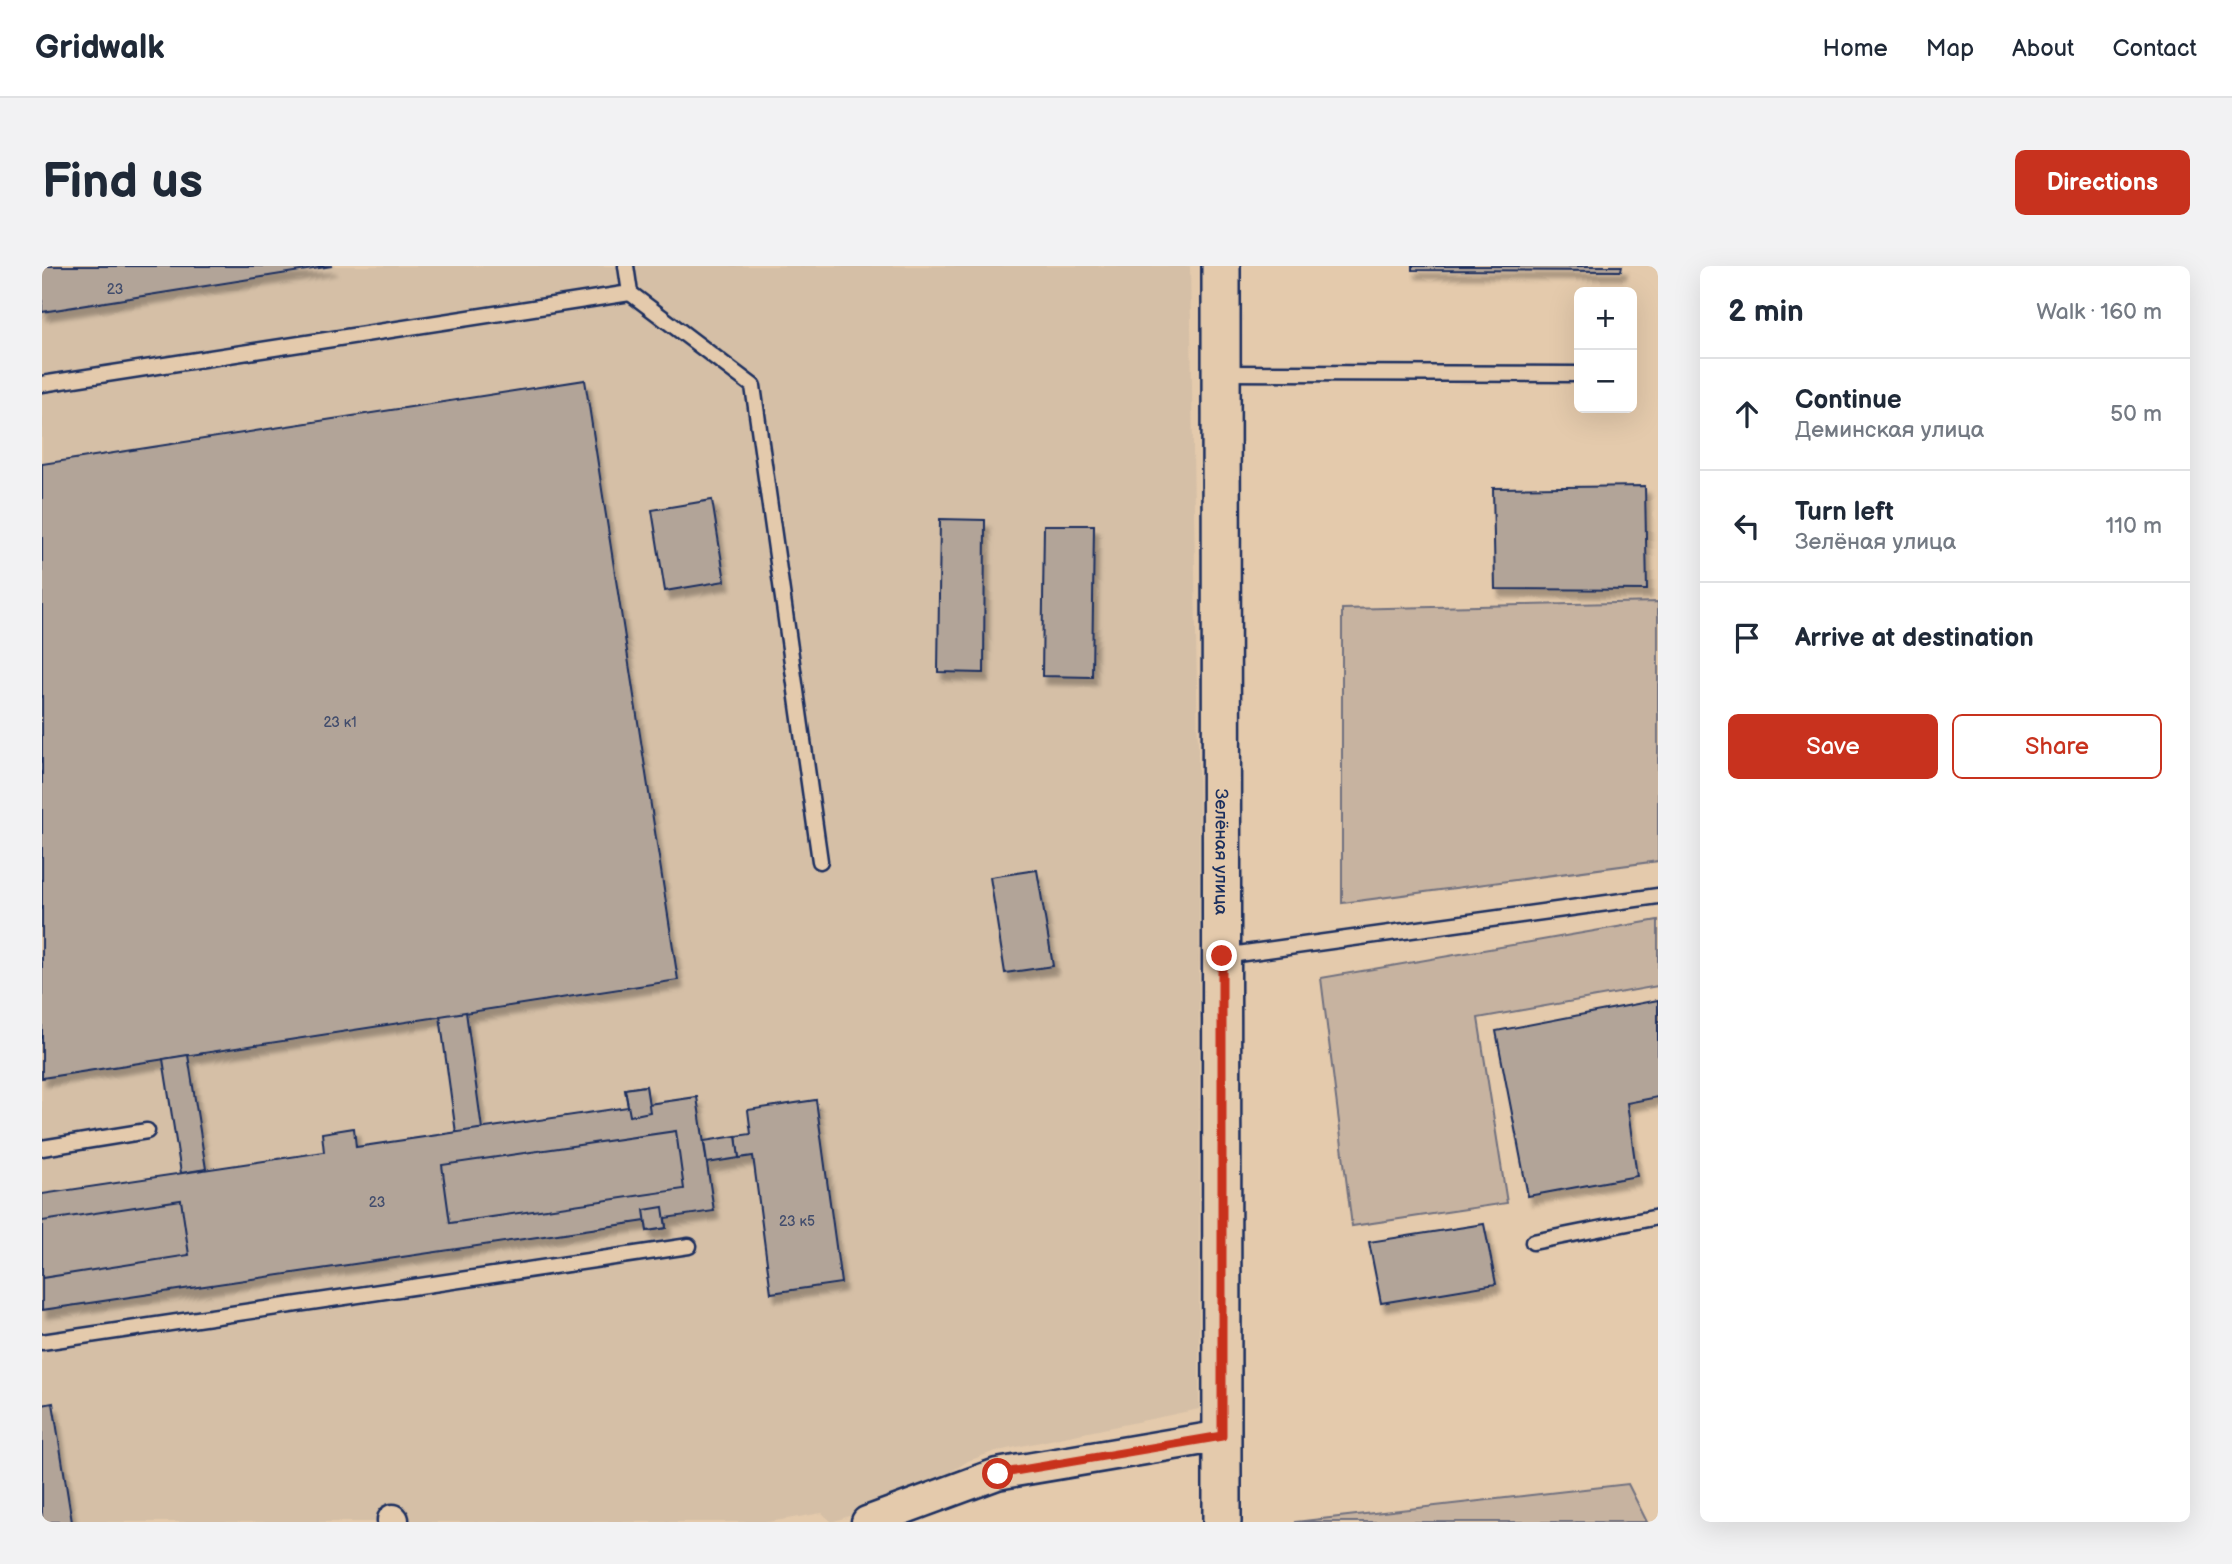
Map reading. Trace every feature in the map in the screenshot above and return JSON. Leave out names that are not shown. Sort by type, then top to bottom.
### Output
[{"type":"street","name":"Зелёная улица","points":[[1221,266],[1222,1522]]},
{"type":"street","points":[[867,1522],[998,1474],[1222,1436]]},
{"type":"lane","points":[[626,266],[630,293],[753,386],[820,861]]},
{"type":"lane","points":[[42,384],[630,293]]},
{"type":"lane","points":[[1221,373],[1574,374]]},
{"type":"lane","points":[[1222,956],[1658,896]]},
{"type":"lane","points":[[42,1149],[147,1131]]},
{"type":"lane","points":[[1534,1242],[1658,1217]]},
{"type":"lane","points":[[42,1342],[689,1246]]},
{"type":"shaded area","points":[[42,266],[1190,266],[1199,813],[1199,1409],[993,1452],[968,1461],[925,1489],[832,1522],[822,1513],[769,1522],[42,1522]]},
{"type":"shaded area","points":[[1658,602],[1658,861],[1342,903],[1342,609]]},
{"type":"shaded area","points":[[1658,920],[1658,986],[1478,1018],[1507,1203],[1352,1226],[1321,978]]},
{"type":"shaded area","points":[[1628,1484],[1647,1522],[1295,1522]]},
{"type":"building","points":[[42,266],[332,266],[42,312]]},
{"type":"building","points":[[1412,266],[1622,266],[1621,271],[1412,270]]},
{"type":"building","points":[[585,380],[678,980],[42,1078],[42,464]]},
{"type":"building","points":[[1645,486],[1647,590],[1495,589],[1493,488]]},
{"type":"building","points":[[712,500],[725,581],[665,591],[652,510]]},
{"type":"building","points":[[940,519],[985,520],[984,673],[938,672]]},
{"type":"building","points":[[1044,525],[1094,525],[1092,677],[1042,676]]},
{"type":"building","points":[[1037,870],[1053,966],[1005,973],[990,877]]},
{"type":"building","points":[[1658,1000],[1658,1097],[1627,1103],[1637,1176],[1528,1196],[1496,1031]]},
{"type":"building","points":[[466,1012],[482,1129],[456,1133],[440,1016]]},
{"type":"building","points":[[188,1055],[206,1169],[181,1173],[163,1059]]},
{"type":"building","points":[[646,1086],[648,1104],[697,1097],[714,1211],[665,1218],[666,1228],[647,1231],[646,1221],[42,1310],[42,1194],[324,1152],[322,1133],[354,1128],[356,1147],[628,1107],[625,1089]]},
{"type":"building","points":[[646,1086],[650,1112],[630,1116],[625,1089]]},
{"type":"building","points":[[816,1100],[841,1283],[771,1293],[753,1156],[739,1158],[736,1136],[751,1134],[748,1110]]},
{"type":"building","points":[[676,1131],[684,1189],[450,1223],[442,1165]]},
{"type":"building","points":[[736,1136],[739,1158],[707,1163],[704,1141]]},
{"type":"building","points":[[181,1200],[189,1255],[42,1278],[42,1221]]},
{"type":"building","points":[[663,1207],[666,1228],[647,1231],[644,1210]]},
{"type":"building","points":[[1484,1224],[1496,1284],[1381,1303],[1369,1242]]},
{"type":"building","points":[[53,1403],[72,1522],[42,1522],[42,1405]]},
{"type":"route","points":[[998,1474],[1222,1436],[1222,956]]}]
